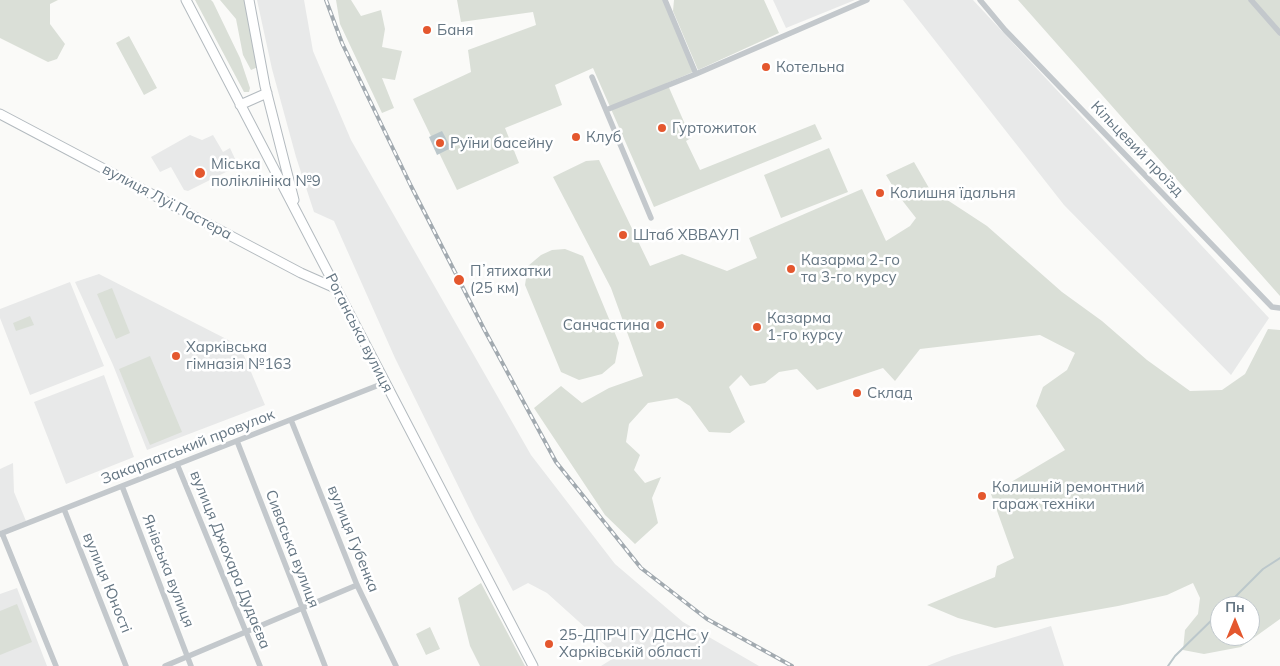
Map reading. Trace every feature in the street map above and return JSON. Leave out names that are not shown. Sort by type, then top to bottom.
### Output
[{"type":"main road","name":"Роганська вулиця","points":[[186,0],[533,666]]},
{"type":"main road","points":[[249,0],[267,93],[296,210]]},
{"type":"main road","points":[[240,105],[267,93]]},
{"type":"main road","name":"вулиця Луї Пастера","points":[[0,114],[301,273],[335,288]]},
{"type":"street","points":[[665,0],[696,74]]},
{"type":"street","points":[[606,110],[696,74],[782,35],[867,0]]},
{"type":"street","name":"Кільцевий проїзд","points":[[980,0],[1005,30],[1272,307],[1280,308]]},
{"type":"street","points":[[1251,0],[1280,33]]},
{"type":"street","points":[[592,77],[652,218]]},
{"type":"street","name":"Закарпатський провулок","points":[[1,533],[384,383]]},
{"type":"street","name":"вулиця Губенка","points":[[291,420],[357,586],[396,666]]},
{"type":"street","name":"Сиваська вулиця","points":[[237,441],[325,666]]},
{"type":"street","name":"вулиця Джохара Дудаєва","points":[[177,464],[260,666]]},
{"type":"street","name":"Янівська вулиця","points":[[122,486],[191,666]]},
{"type":"street","name":"вулиця Юності","points":[[64,508],[126,666]]},
{"type":"street","points":[[1,533],[56,666]]},
{"type":"street","points":[[165,666],[245,631],[357,586]]},
{"type":"shaded area","points":[[0,0],[58,0],[50,4],[50,24],[65,44],[57,59],[48,62],[0,38]]},
{"type":"shaded area","points":[[195,0],[211,0],[213,2],[240,58],[250,88],[249,92],[244,92]]},
{"type":"shaded area","points":[[220,0],[246,0],[258,67],[251,70],[243,55],[236,19]]},
{"type":"shaded area","points":[[257,0],[304,0],[313,51],[351,140],[531,455],[615,564],[683,622],[759,666],[601,666],[617,656],[547,593],[528,583],[513,591],[475,520],[395,358],[334,221],[314,212],[296,157],[272,69]]},
{"type":"shaded area","points":[[336,0],[351,0],[361,16],[381,10],[385,29],[382,47],[402,51],[395,80],[382,78],[394,108],[382,113],[340,24]]},
{"type":"shaded area","points":[[457,0],[663,0],[693,72],[667,83],[691,138],[686,141],[700,170],[815,124],[822,139],[654,207],[593,68],[555,85],[562,105],[505,128],[519,163],[457,190],[413,99],[471,72],[468,50],[536,25],[533,12],[461,22]]},
{"type":"shaded area","points":[[674,0],[764,0],[779,33],[698,70],[673,11]]},
{"type":"shaded area","points":[[773,0],[855,0],[786,28]]},
{"type":"shaded area","points":[[903,0],[973,0],[1269,318],[1231,375],[1064,205]]},
{"type":"shaded area","points":[[1018,0],[1280,0],[1280,296]]},
{"type":"shaded area","points":[[129,36],[157,88],[144,95],[116,43]]},
{"type":"shaded area","name":"Руїни басейну","points":[[442,131],[451,148],[437,155],[429,137]]},
{"type":"shaded area","points":[[190,135],[202,140],[213,135],[223,152],[230,148],[236,161],[230,170],[188,191],[184,190],[171,167],[160,172],[151,157]]},
{"type":"shaded area","points":[[829,148],[848,192],[781,218],[764,175]]},
{"type":"shaded area","points":[[599,160],[650,266],[682,254],[727,271],[757,258],[749,238],[862,189],[886,241],[910,226],[916,218],[898,195],[886,175],[914,162],[929,188],[987,226],[1062,292],[1102,321],[1147,360],[1190,391],[1222,390],[1245,374],[1268,329],[1280,330],[1280,619],[1260,633],[1260,596],[1210,596],[1210,646],[1242,646],[1204,654],[1183,650],[1185,630],[1198,614],[1200,598],[1193,583],[1167,595],[1118,606],[995,628],[958,618],[927,605],[995,577],[997,566],[1014,558],[991,494],[1065,450],[1036,406],[1043,387],[1067,370],[1075,353],[1040,335],[920,349],[895,381],[883,368],[817,390],[797,369],[779,372],[765,383],[750,386],[741,375],[729,387],[745,422],[730,433],[709,432],[690,406],[677,398],[648,403],[629,424],[626,442],[640,455],[634,470],[645,483],[661,477],[652,498],[658,523],[635,544],[605,515],[534,408],[561,386],[582,403],[609,388],[643,376],[611,288],[553,177],[586,161]]},
{"type":"shaded area","points":[[565,249],[583,256],[619,343],[615,363],[602,374],[579,380],[561,372],[525,285],[528,266],[541,255],[552,250]]},
{"type":"shaded area","name":"Харківська гімназія №163","points":[[99,274],[240,346],[265,405],[147,450],[113,365],[75,282]]},
{"type":"shaded area","points":[[70,282],[104,366],[30,395],[0,318],[0,309]]},
{"type":"shaded area","points":[[112,288],[130,333],[116,339],[97,294]]},
{"type":"shaded area","points":[[30,316],[34,325],[16,331],[13,323]]},
{"type":"shaded area","points":[[150,356],[182,432],[150,445],[119,369]]},
{"type":"shaded area","points":[[104,375],[134,457],[66,484],[34,402]]},
{"type":"shaded area","points":[[13,463],[14,492],[26,521],[0,531],[0,469]]},
{"type":"shaded area","points":[[481,583],[525,666],[480,666],[470,646],[458,598]]},
{"type":"shaded area","points":[[17,588],[47,666],[0,666],[0,594]]},
{"type":"shaded area","points":[[17,604],[32,642],[0,655],[0,611]]},
{"type":"shaded area","points":[[1051,626],[1064,666],[927,666],[952,656]]},
{"type":"shaded area","points":[[430,627],[440,649],[426,655],[416,634]]},
{"type":"waterway","points":[[1236,596],[1263,569],[1280,558]]},
{"type":"waterway","points":[[1168,666],[1175,656],[1210,622]]},
{"type":"railway","points":[[326,0],[342,43],[411,186],[484,329],[556,462],[641,568],[707,619],[792,666]]},
{"type":"place","name":"Баня","points":[[427,30]]},
{"type":"place","name":"Котельна","points":[[766,67]]},
{"type":"place","name":"Гуртожиток","points":[[662,128]]},
{"type":"place","name":"Клуб","points":[[576,137]]},
{"type":"place","name":"Руїни басейну","points":[[440,143]]},
{"type":"place","name":"Міська поліклініка №9","points":[[200,173]]},
{"type":"place","name":"Колишня їдальня","points":[[880,193]]},
{"type":"place","name":"Штаб ХВВАУЛ","points":[[623,235]]},
{"type":"place","name":"Казарма 2-го та 3-го курсу","points":[[791,269]]},
{"type":"place","name":"Пʼятихатки (25 км)","points":[[459,280]]},
{"type":"place","name":"Санчастина","points":[[660,325]]},
{"type":"place","name":"Казарма 1-го курсу","points":[[757,327]]},
{"type":"place","name":"Харківська гімназія №163","points":[[176,356]]},
{"type":"place","name":"Склад","points":[[857,393]]},
{"type":"place","name":"Колишній ремонтний гараж техніки","points":[[982,496]]},
{"type":"place","name":"25-ДПРЧ ГУ ДСНС у Харківській області","points":[[549,644]]}]
